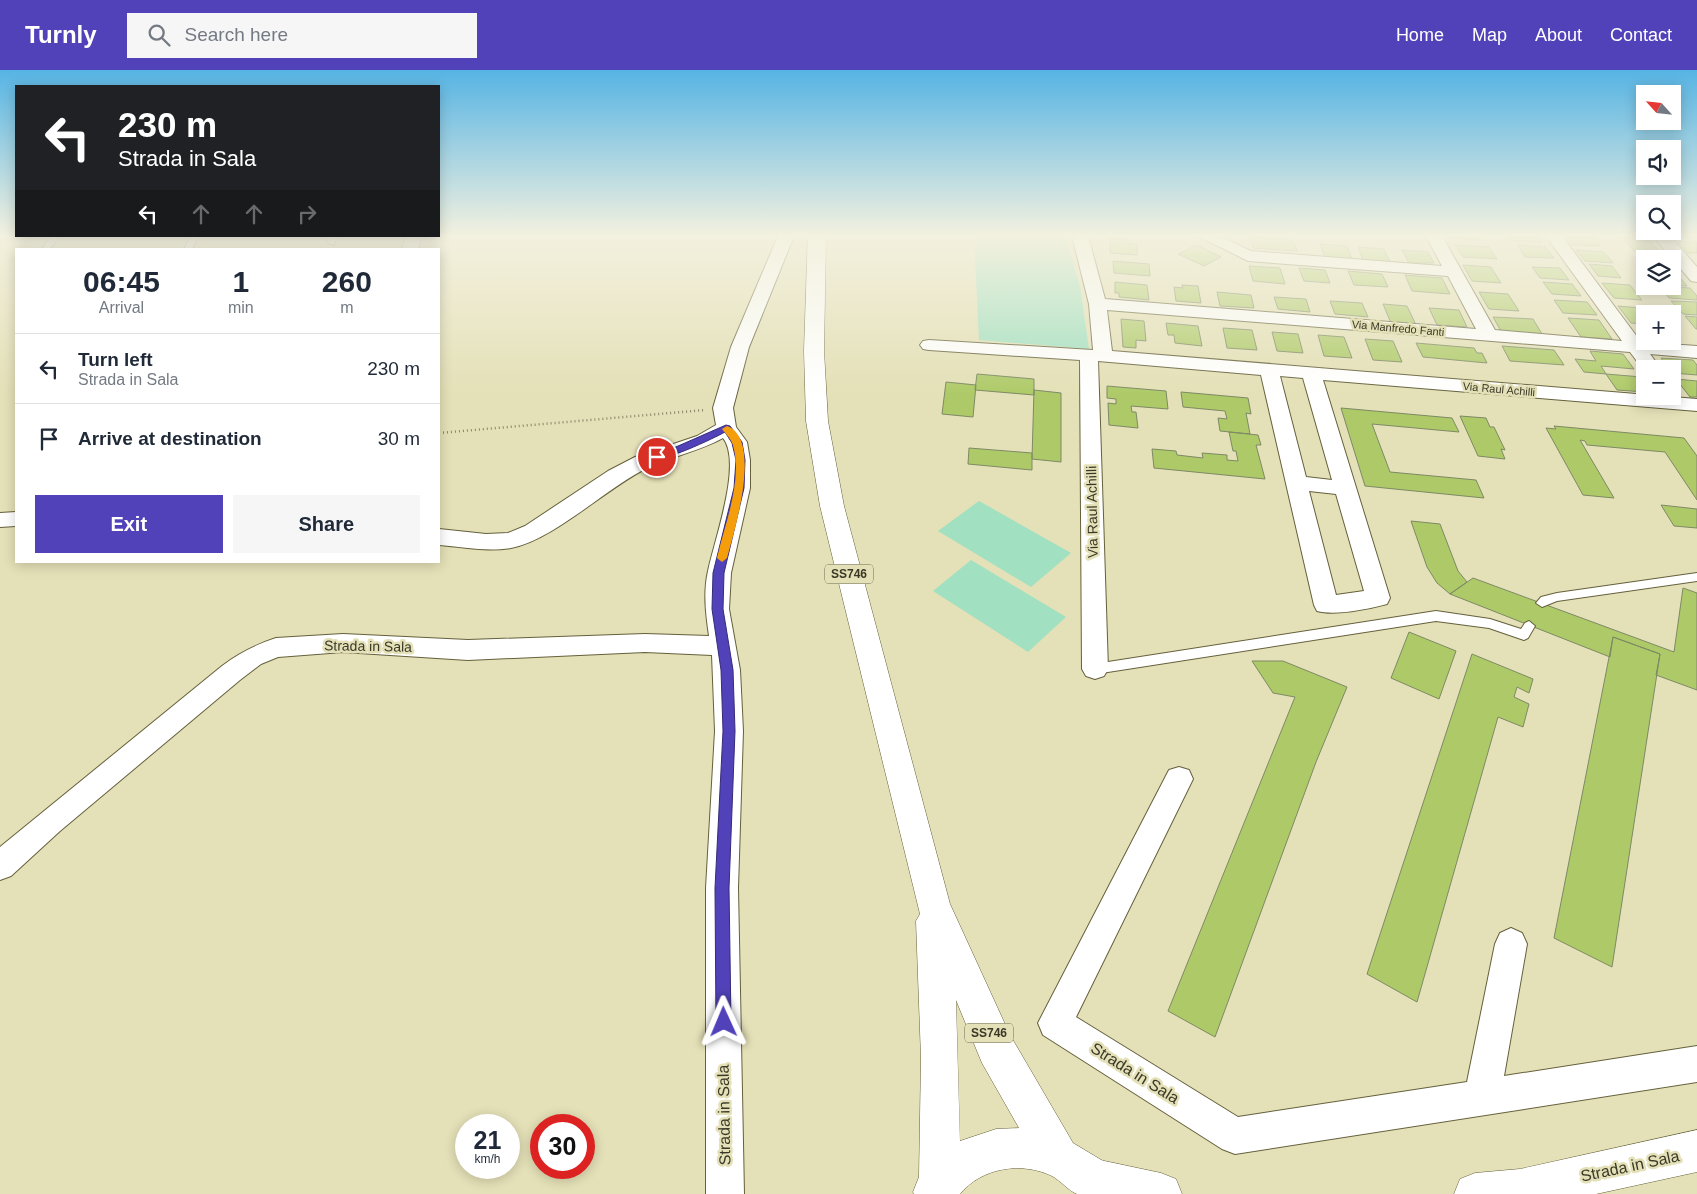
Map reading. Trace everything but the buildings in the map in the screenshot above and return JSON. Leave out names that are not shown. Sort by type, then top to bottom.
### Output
[{"type":"main road","name":"SS746","points":[[816,288],[814,351],[817,421],[832,506],[933,905],[996,1050],[1057,1155]]},
{"type":"main road","name":"SS746","points":[[933,905],[940,1058],[936,1189]]},
{"type":"main road","name":"SS746","points":[[936,1189],[964,1162],[993,1149],[1025,1147],[1057,1155],[1077,1166],[1101,1187]]},
{"type":"main road","name":"Strada in Sala","points":[[1475,1194],[1520,1190],[1697,1151]]},
{"type":"main road","points":[[1101,1187],[1161,1194]]},
{"type":"street","points":[[440,537],[486,542],[511,540],[533,531],[616,476],[642,462],[704,440],[725,418],[740,347],[764,288]]},
{"type":"street","points":[[1094,288],[1098,304],[1096,355]]},
{"type":"street","points":[[1463,288],[1489,336]]},
{"type":"street","points":[[1593,288],[1636,347]]},
{"type":"street","name":"Via Manfredo Fanti","points":[[1098,304],[1636,347]]},
{"type":"street","name":"Via Raul Achilli","points":[[929,345],[1096,355],[1686,405]]},
{"type":"street","name":"Via Manfredo Fanti","points":[[1673,350],[1697,352]]},
{"type":"street","name":"Via Raul Achilli","points":[[1095,669],[1096,355]]},
{"type":"street","points":[[1268,370],[1326,605],[1378,598],[1311,373]]},
{"type":"street","name":"Strada in Sala","points":[[725,418],[737,442],[740,460],[739,488],[719,573],[717,609],[727,670],[729,731],[722,888],[725,1194]]},
{"type":"street","points":[[1296,483],[1345,488]]},
{"type":"street","points":[[0,520],[15,519]]},
{"type":"street","name":"Strada in Sala","points":[[0,866],[50,822],[231,673],[252,657],[276,648],[343,642],[468,650],[645,643],[723,646]]},
{"type":"street","name":"Strada in Sala","points":[[1179,779],[1054,1023],[1235,1136],[1697,1064]]},
{"type":"street","points":[[1482,1098],[1512,944]]},
{"type":"lane","points":[[1542,603],[1544,600],[1557,597],[1697,577]]},
{"type":"lane","points":[[1095,669],[1436,616],[1490,624],[1524,635],[1529,626]]},
{"type":"path","points":[[440,433],[725,418]]},
{"type":"green space","points":[[977,288],[1080,288],[1089,349],[979,340]]},
{"type":"green space","points":[[979,501],[1071,553],[1031,587],[938,531]]},
{"type":"green space","points":[[971,560],[1066,617],[1028,652],[933,591]]},
{"type":"slow traffic","points":[[722,558],[739,488],[740,460],[737,442],[727,429]]},
{"type":"route","points":[[657,457],[704,440],[726,428],[737,442],[740,460],[739,488],[719,573],[717,609],[727,670],[729,731],[722,888],[724,1022]]}]
